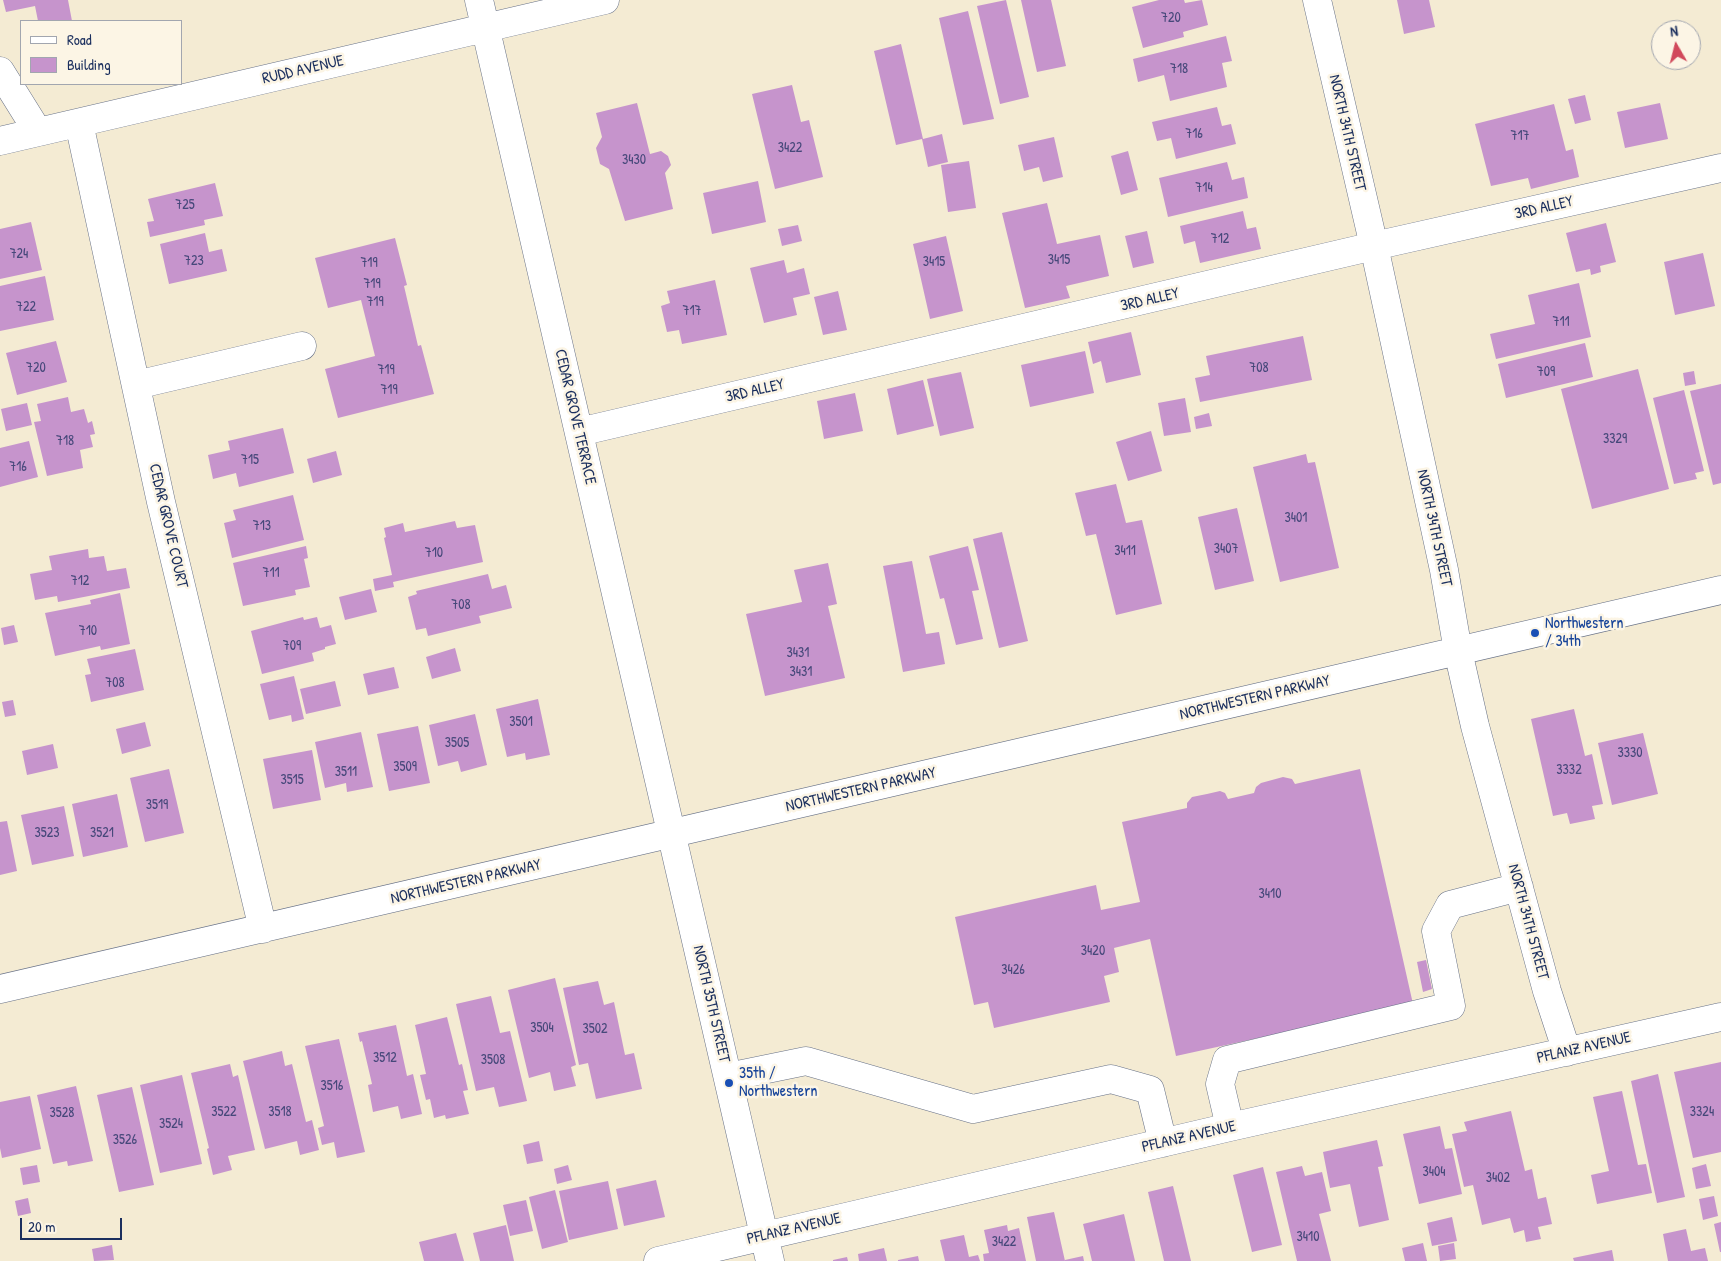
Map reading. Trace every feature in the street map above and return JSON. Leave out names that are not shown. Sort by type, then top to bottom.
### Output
[{"type":"street","name":"CEDAR GROVE TERRACE","points":[[478,0],[672,834]]},
{"type":"street","name":"RUDD AVENUE","points":[[0,140],[605,0]]},
{"type":"street","name":"NORTH 34TH STREET","points":[[1317,0],[1374,246],[1444,570],[1458,651],[1475,726],[1547,990],[1567,1052]]},
{"type":"street","points":[[0,71],[38,132]]},
{"type":"street","name":"CEDAR GROVE COURT","points":[[78,123],[161,502],[264,929]]},
{"type":"street","name":"3RD ALLEY","points":[[579,432],[1374,246],[1721,168]]},
{"type":"street","points":[[136,385],[302,346]]},
{"type":"street","name":"NORTHWESTERN PARKWAY","points":[[0,989],[1721,590]]},
{"type":"street","name":"NORTH 35TH STREET","points":[[672,834],[767,1248]]},
{"type":"street","points":[[1230,1127],[1220,1084],[1228,1060],[1451,1006],[1436,931],[1450,905],[1518,887]]},
{"type":"street","name":"PFLANZ AVENUE","points":[[658,1261],[767,1248],[1163,1143],[1721,1016]]},
{"type":"street","points":[[728,1077],[806,1061],[973,1108],[1111,1079],[1150,1090],[1163,1143]]},
{"type":"building","points":[[3,0],[68,0],[72,20],[38,20],[35,6],[6,12]]},
{"type":"building","points":[[1006,0],[1029,97],[1000,104],[977,6]]},
{"type":"building","points":[[1021,0],[1051,0],[1066,66],[1037,72]]},
{"type":"building","points":[[1159,0],[1184,0],[1185,3],[1202,0],[1208,25],[1183,32],[1184,37],[1143,48],[1132,7]]},
{"type":"building","points":[[1397,0],[1429,0],[1435,27],[1404,34]]},
{"type":"building","points":[[968,11],[994,119],[963,125],[939,18]]},
{"type":"building","points":[[1226,36],[1232,61],[1222,63],[1227,87],[1170,101],[1164,75],[1138,82],[1133,59]]},
{"type":"building","points":[[901,44],[923,139],[942,134],[948,162],[928,167],[922,139],[896,145],[874,51]]},
{"type":"building","points":[[792,85],[801,122],[809,120],[823,177],[775,189],[752,94]]},
{"type":"building","points":[[1585,95],[1591,120],[1575,124],[1568,99]]},
{"type":"building","points":[[637,103],[650,154],[661,151],[668,156],[671,165],[665,173],[673,209],[625,221],[609,169],[600,164],[596,148],[602,137],[596,113]]},
{"type":"building","points":[[1660,103],[1668,139],[1625,148],[1617,112]]},
{"type":"building","points":[[1554,104],[1566,151],[1573,149],[1579,177],[1531,189],[1528,178],[1491,186],[1475,124]]},
{"type":"building","points":[[1217,107],[1222,126],[1231,124],[1236,144],[1176,159],[1171,138],[1157,141],[1152,122]]},
{"type":"building","points":[[1054,137],[1063,177],[1043,182],[1039,167],[1024,171],[1018,145]]},
{"type":"building","points":[[1128,151],[1138,190],[1121,195],[1111,156]]},
{"type":"building","points":[[969,161],[976,208],[948,212],[941,165]]},
{"type":"building","points":[[1227,162],[1232,180],[1244,177],[1248,198],[1168,217],[1159,178]]},
{"type":"building","points":[[758,181],[766,222],[712,234],[703,193]]},
{"type":"building","points":[[215,183],[223,216],[204,220],[205,225],[150,237],[147,222],[154,221],[148,199]]},
{"type":"building","points":[[1047,203],[1057,244],[1100,235],[1109,276],[1066,286],[1070,298],[1025,308],[1002,213]]},
{"type":"building","points":[[1243,211],[1247,229],[1256,227],[1261,249],[1200,263],[1195,241],[1184,244],[1180,226]]},
{"type":"building","points":[[31,222],[42,270],[0,279],[0,229]]},
{"type":"building","points":[[1606,223],[1616,262],[1600,266],[1601,272],[1591,275],[1590,269],[1576,272],[1566,233]]},
{"type":"building","points":[[798,225],[802,241],[782,246],[778,229]]},
{"type":"building","points":[[1147,231],[1154,263],[1133,268],[1125,236]]},
{"type":"building","points":[[205,233],[209,252],[222,249],[227,271],[169,284],[160,244]]},
{"type":"building","points":[[946,236],[963,311],[930,319],[913,244]]},
{"type":"building","points":[[395,238],[407,285],[404,286],[418,346],[421,345],[434,394],[338,418],[325,369],[375,356],[361,300],[328,308],[315,258]]},
{"type":"building","points":[[1703,253],[1715,306],[1675,315],[1664,262]]},
{"type":"building","points":[[784,260],[787,273],[804,268],[810,294],[793,298],[797,315],[764,323],[750,268]]},
{"type":"building","points":[[45,276],[54,320],[0,331],[0,286]]},
{"type":"building","points":[[715,280],[727,335],[682,344],[679,330],[667,332],[661,306],[670,303],[667,291]]},
{"type":"building","points":[[1579,283],[1591,337],[1496,359],[1490,334],[1535,324],[1528,295]]},
{"type":"building","points":[[838,291],[847,330],[823,335],[814,297]]},
{"type":"building","points":[[1131,332],[1141,375],[1106,383],[1101,361],[1093,364],[1088,342]]},
{"type":"building","points":[[1303,336],[1312,380],[1200,402],[1195,378],[1210,375],[1206,356]]},
{"type":"building","points":[[56,341],[67,382],[17,395],[6,353]]},
{"type":"building","points":[[1585,343],[1593,377],[1506,398],[1498,364]]},
{"type":"building","points":[[1085,351],[1094,393],[1030,407],[1021,365]]},
{"type":"building","points":[[1638,369],[1669,489],[1592,509],[1561,389]]},
{"type":"building","points":[[1694,371],[1696,384],[1685,386],[1683,373]]},
{"type":"building","points":[[961,372],[974,428],[940,436],[927,379]]},
{"type":"building","points":[[923,380],[934,426],[897,435],[887,389]]},
{"type":"building","points":[[1721,384],[1721,483],[1713,485],[1690,391]]},
{"type":"building","points":[[1684,390],[1704,471],[1695,473],[1697,479],[1674,484],[1653,398]]},
{"type":"building","points":[[855,393],[863,431],[824,439],[817,401]]},
{"type":"building","points":[[68,397],[71,412],[84,409],[88,423],[92,421],[95,434],[90,435],[93,447],[80,450],[83,468],[47,476],[34,422],[41,421],[37,404]]},
{"type":"building","points":[[1185,398],[1191,432],[1164,436],[1158,403]]},
{"type":"building","points":[[27,403],[32,425],[6,431],[1,409]]},
{"type":"building","points":[[1209,413],[1212,426],[1196,429],[1194,417]]},
{"type":"building","points":[[283,428],[294,473],[239,487],[236,473],[213,479],[208,455],[230,450],[228,441]]},
{"type":"building","points":[[1151,431],[1162,471],[1128,481],[1116,442]]},
{"type":"building","points":[[29,441],[38,477],[0,487],[0,448]]},
{"type":"building","points":[[336,451],[342,475],[313,483],[307,459]]},
{"type":"building","points":[[1306,454],[1308,463],[1315,462],[1339,568],[1280,582],[1253,467]]},
{"type":"building","points":[[1116,484],[1126,523],[1142,520],[1162,604],[1116,615],[1096,534],[1086,536],[1075,493]]},
{"type":"building","points":[[293,495],[304,540],[232,558],[224,523],[236,520],[233,510]]},
{"type":"building","points":[[1237,508],[1254,581],[1215,590],[1198,517]]},
{"type":"building","points":[[455,521],[457,528],[475,525],[483,562],[393,582],[394,587],[375,591],[373,579],[392,575],[384,538],[386,537],[384,528],[403,523],[405,532]]},
{"type":"building","points":[[1002,532],[1028,641],[999,648],[973,539]]},
{"type":"building","points":[[306,546],[308,558],[304,559],[310,587],[295,590],[296,595],[243,606],[233,563]]},
{"type":"building","points":[[968,546],[979,590],[972,591],[983,639],[956,645],[944,598],[940,599],[929,556]]},
{"type":"building","points":[[88,549],[89,558],[104,556],[107,571],[126,568],[130,588],[58,602],[57,596],[35,600],[30,574],[52,570],[49,556]]},
{"type":"building","points":[[912,561],[926,634],[939,632],[945,664],[903,672],[883,566]]},
{"type":"building","points":[[828,563],[837,604],[828,606],[845,678],[765,696],[746,614],[802,602],[794,570]]},
{"type":"building","points":[[488,574],[492,589],[506,585],[512,608],[479,616],[481,623],[428,636],[426,628],[416,630],[408,597],[417,594],[416,591]]},
{"type":"building","points":[[371,589],[377,612],[345,620],[339,597]]},
{"type":"building","points":[[120,593],[130,644],[101,650],[100,646],[55,656],[45,613],[91,604],[90,600]]},
{"type":"building","points":[[303,617],[304,620],[317,617],[320,628],[331,625],[336,644],[312,653],[314,661],[262,674],[251,631]]},
{"type":"building","points":[[14,625],[18,642],[4,645],[1,628]]},
{"type":"building","points":[[455,648],[461,671],[432,679],[426,657]]},
{"type":"building","points":[[135,649],[144,690],[91,702],[85,675],[91,674],[87,659]]},
{"type":"building","points":[[394,667],[399,688],[368,695],[363,674]]},
{"type":"building","points":[[294,676],[304,719],[292,722],[291,715],[269,720],[260,684]]},
{"type":"building","points":[[335,681],[341,706],[306,714],[300,689]]},
{"type":"building","points":[[538,699],[550,755],[526,760],[525,753],[507,757],[496,709]]},
{"type":"building","points":[[13,700],[16,715],[5,717],[2,702]]},
{"type":"building","points":[[1574,709],[1585,756],[1592,754],[1603,804],[1592,806],[1595,819],[1570,824],[1567,813],[1553,816],[1531,719]]},
{"type":"building","points":[[475,714],[487,765],[461,772],[458,761],[438,766],[429,725]]},
{"type":"building","points":[[145,722],[151,746],[122,754],[116,729]]},
{"type":"building","points":[[418,726],[430,783],[389,791],[377,734]]},
{"type":"building","points":[[361,732],[373,787],[347,792],[346,783],[325,788],[315,742]]},
{"type":"building","points":[[1643,733],[1658,794],[1612,805],[1598,743]]},
{"type":"building","points":[[53,744],[58,768],[27,775],[22,751]]},
{"type":"building","points":[[312,750],[321,800],[273,809],[263,759]]},
{"type":"building","points":[[169,769],[184,833],[145,842],[130,778]]},
{"type":"building","points":[[1360,769],[1413,1004],[1176,1056],[1150,939],[1114,948],[1119,972],[1104,976],[1110,1002],[994,1028],[988,1002],[974,1005],[955,917],[1096,885],[1101,910],[1140,902],[1122,822],[1187,808],[1187,803],[1192,797],[1220,791],[1225,793],[1228,799],[1254,793],[1256,787],[1261,783],[1283,777],[1292,779],[1295,784]]},
{"type":"building","points":[[117,794],[128,847],[83,857],[72,804]]},
{"type":"building","points":[[64,806],[74,856],[32,865],[21,815]]},
{"type":"building","points":[[7,821],[17,871],[0,875],[0,822]]},
{"type":"building","points":[[1426,960],[1432,989],[1423,992],[1417,962]]},
{"type":"building","points":[[555,978],[576,1065],[571,1067],[576,1086],[554,1091],[550,1072],[529,1078],[508,990]]},
{"type":"building","points":[[598,981],[604,1005],[614,1002],[625,1055],[634,1053],[642,1089],[596,1099],[588,1063],[579,1065],[563,988]]},
{"type":"building","points":[[491,996],[500,1033],[510,1031],[527,1101],[499,1107],[494,1087],[476,1091],[456,1004]]},
{"type":"building","points":[[447,1017],[459,1065],[462,1064],[468,1090],[463,1091],[469,1114],[446,1119],[445,1115],[434,1118],[430,1099],[426,1100],[420,1075],[426,1074],[415,1025]]},
{"type":"building","points":[[396,1025],[407,1076],[413,1074],[422,1114],[401,1119],[398,1106],[373,1112],[368,1085],[372,1084],[362,1041],[360,1042],[358,1033]]},
{"type":"building","points":[[339,1039],[365,1152],[337,1158],[334,1142],[322,1145],[318,1128],[324,1126],[305,1046]]},
{"type":"building","points":[[282,1051],[285,1066],[292,1064],[306,1122],[312,1120],[319,1150],[300,1155],[297,1141],[265,1149],[243,1061]]},
{"type":"building","points":[[1721,1062],[1721,1152],[1693,1158],[1674,1072]]},
{"type":"building","points":[[230,1064],[233,1077],[238,1075],[255,1150],[228,1156],[232,1170],[213,1175],[207,1149],[209,1148],[191,1073]]},
{"type":"building","points":[[1658,1074],[1685,1197],[1657,1203],[1631,1081]]},
{"type":"building","points":[[182,1075],[202,1164],[160,1173],[140,1085]]},
{"type":"building","points":[[76,1086],[93,1161],[68,1166],[67,1161],[53,1164],[37,1095]]},
{"type":"building","points":[[132,1087],[154,1185],[119,1192],[97,1095]]},
{"type":"building","points":[[1622,1091],[1638,1165],[1646,1164],[1652,1193],[1597,1204],[1591,1175],[1609,1171],[1593,1097]]},
{"type":"building","points":[[30,1096],[41,1149],[2,1158],[0,1148],[0,1102]]},
{"type":"building","points":[[1511,1111],[1525,1171],[1532,1169],[1538,1199],[1546,1197],[1552,1224],[1538,1227],[1541,1239],[1526,1242],[1524,1230],[1514,1233],[1510,1218],[1482,1225],[1473,1185],[1464,1187],[1452,1134],[1467,1131],[1464,1122]]},
{"type":"building","points":[[1440,1126],[1445,1149],[1452,1148],[1462,1194],[1419,1204],[1403,1134]]},
{"type":"building","points":[[1377,1140],[1383,1166],[1378,1167],[1389,1220],[1359,1227],[1350,1184],[1330,1188],[1323,1152]]},
{"type":"building","points":[[539,1141],[543,1161],[527,1164],[523,1145]]},
{"type":"building","points":[[1706,1164],[1711,1186],[1696,1189],[1692,1168]]},
{"type":"building","points":[[37,1165],[40,1182],[23,1185],[20,1168]]},
{"type":"building","points":[[568,1165],[572,1180],[557,1184],[554,1169]]},
{"type":"building","points":[[1302,1166],[1305,1176],[1322,1172],[1331,1211],[1319,1214],[1331,1261],[1297,1261],[1276,1172]]},
{"type":"building","points":[[1263,1167],[1282,1245],[1252,1252],[1233,1175]]},
{"type":"building","points":[[656,1180],[665,1217],[624,1226],[616,1189]]},
{"type":"building","points":[[608,1181],[618,1229],[569,1240],[559,1191]]},
{"type":"building","points":[[1173,1186],[1191,1261],[1164,1261],[1148,1192]]},
{"type":"building","points":[[555,1190],[568,1242],[542,1249],[529,1197]]},
{"type":"building","points":[[1714,1196],[1718,1216],[1703,1220],[1699,1199]]},
{"type":"building","points":[[28,1198],[31,1213],[18,1216],[15,1201]]},
{"type":"building","points":[[526,1200],[533,1231],[510,1236],[503,1205]]},
{"type":"building","points":[[1054,1212],[1065,1261],[1036,1261],[1027,1217]]},
{"type":"building","points":[[1124,1214],[1135,1261],[1092,1261],[1083,1224]]},
{"type":"building","points":[[1452,1217],[1457,1241],[1432,1246],[1427,1223]]},
{"type":"building","points":[[1721,1222],[1721,1252],[1720,1252],[1714,1224]]},
{"type":"building","points":[[506,1225],[514,1261],[480,1261],[473,1233]]},
{"type":"building","points":[[1007,1225],[1008,1231],[1019,1228],[1026,1261],[984,1261],[983,1254],[989,1253],[984,1230]]},
{"type":"building","points":[[1686,1229],[1691,1251],[1705,1248],[1708,1261],[1668,1261],[1663,1234]]},
{"type":"building","points":[[456,1233],[464,1261],[424,1261],[419,1242]]},
{"type":"building","points":[[964,1235],[969,1257],[978,1255],[980,1261],[945,1261],[940,1240]]},
{"type":"building","points":[[1423,1243],[1427,1261],[1405,1261],[1402,1248]]},
{"type":"building","points":[[1454,1243],[1456,1259],[1440,1261],[1438,1246]]},
{"type":"building","points":[[112,1245],[114,1260],[94,1261],[92,1249]]},
{"type":"building","points":[[884,1248],[887,1261],[859,1261],[858,1254]]},
{"type":"building","points":[[1612,1250],[1614,1261],[1574,1261],[1573,1258]]},
{"type":"building","points":[[918,1256],[919,1261],[898,1261],[898,1260]]},
{"type":"building","points":[[1083,1256],[1084,1261],[1065,1261],[1065,1260]]},
{"type":"building","points":[[847,1257],[848,1261],[833,1261],[833,1260]]},
{"type":"place","name":"Northwestern / 34th","points":[[1535,633]]},
{"type":"place","name":"35th / Northwestern","points":[[729,1083]]}]
